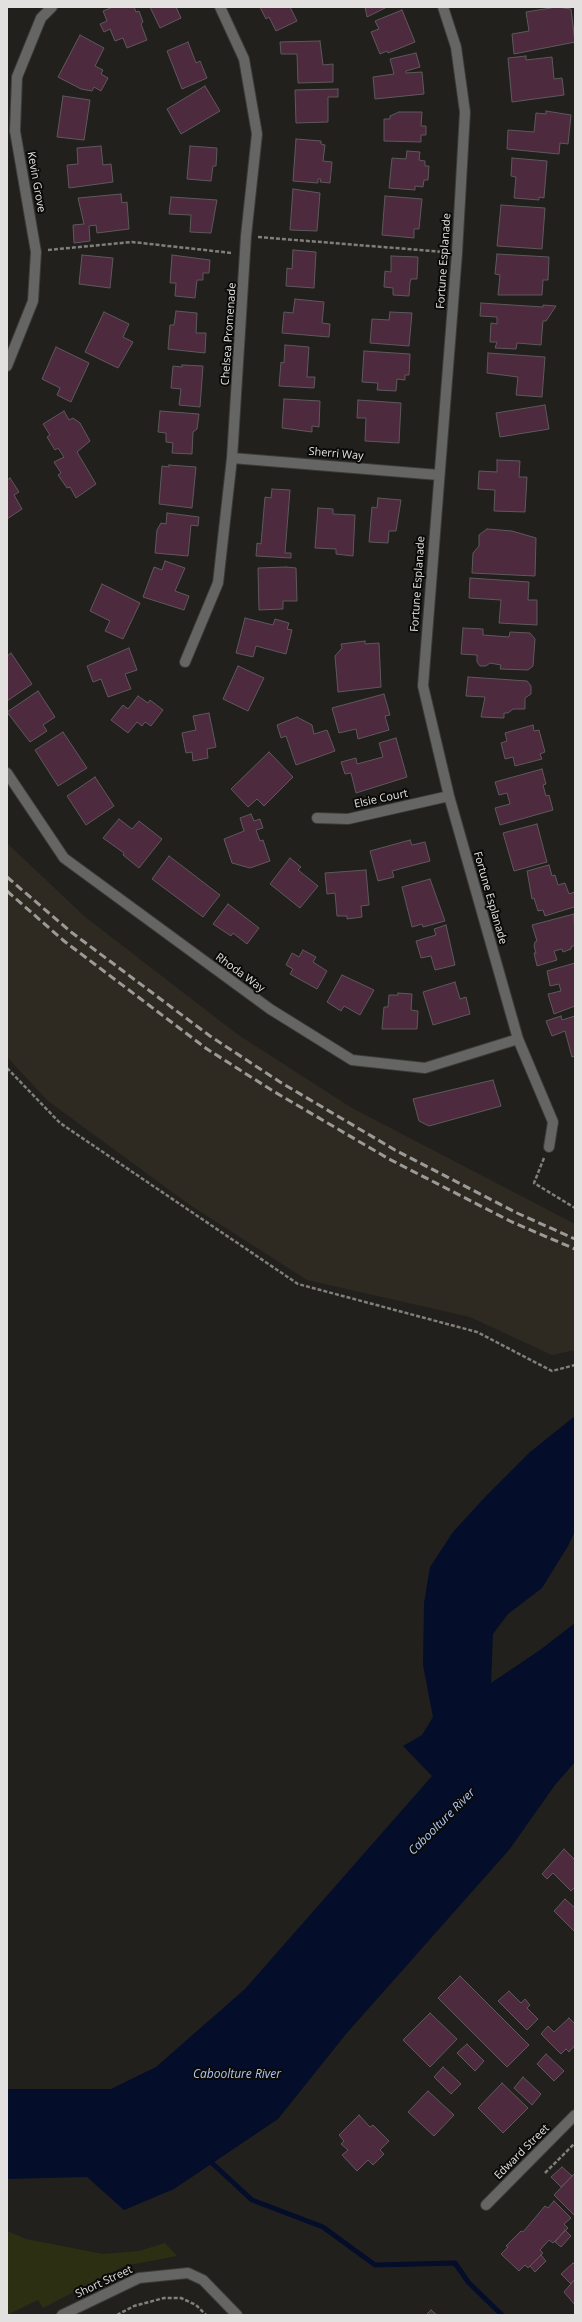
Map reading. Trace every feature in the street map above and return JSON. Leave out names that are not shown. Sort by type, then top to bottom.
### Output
[{"type":"street","name":"Kevin Grove","points":[[7,366],[33,301],[36,252],[15,131],[17,78],[41,18],[52,7]]},
{"type":"street","name":"Chelsea Promenade","points":[[185,662],[218,583],[232,458],[246,236],[257,134],[244,59],[220,7]]},
{"type":"street","name":"Fortune Esplanade","points":[[443,7],[456,47],[466,112],[457,253],[423,686],[449,796],[518,1039],[553,1122],[549,1147]]},
{"type":"street","name":"Sherri Way","points":[[232,458],[439,475]]},
{"type":"street","name":"Rhoda Way","points":[[7,773],[64,858],[270,1009],[352,1060],[425,1068],[518,1039]]},
{"type":"street","name":"Elsie Court","points":[[318,818],[348,819],[449,796]]},
{"type":"street","name":"Edward Street","points":[[486,2205],[575,2115]]},
{"type":"street","name":"Short Street","points":[[62,2315],[139,2278],[188,2272],[203,2280],[237,2315]]},
{"type":"path","points":[[246,236],[457,253]]},
{"type":"path","points":[[36,252],[132,242],[246,254]]},
{"type":"path","points":[[7,1068],[60,1123],[298,1284],[477,1332],[552,1371],[575,1364]]},
{"type":"path","points":[[549,1147],[534,1183],[575,1208]]},
{"type":"path","points":[[545,2173],[575,2143]]},
{"type":"path","points":[[118,2315],[134,2306],[164,2298],[180,2298],[196,2305],[206,2315]]},
{"type":"shaded area","points":[[7,843],[84,916],[237,1034],[352,1108],[575,1224],[575,1350],[552,1355],[470,1317],[307,1280],[190,1205],[48,1101],[7,1057]]},
{"type":"green space","points":[[7,2231],[26,2239],[103,2254],[139,2251],[165,2243],[177,2256],[124,2266],[43,2308],[38,2300],[7,2315]]},
{"type":"water","name":"Caboolture River","points":[[575,1416],[575,1531],[568,1546],[542,1588],[508,1614],[493,1634],[491,1683],[540,1650],[575,1623],[575,1762],[555,1785],[509,1850],[346,2034],[278,2119],[174,2189],[124,2210],[87,2177],[7,2179],[7,2089],[111,2089],[156,2067],[245,1989],[432,1776],[403,1746],[422,1735],[433,1717],[423,1665],[424,1603],[430,1567],[453,1532],[486,1496],[530,1452]]},
{"type":"building","points":[[113,7],[134,7],[136,12],[139,11],[143,22],[141,24],[147,40],[127,48],[123,38],[115,41],[110,29],[104,32],[100,24],[107,21],[103,11]]},
{"type":"building","points":[[150,7],[176,7],[181,18],[160,28]]},
{"type":"building","points":[[260,7],[290,7],[297,21],[276,31],[269,17],[266,19]]},
{"type":"building","points":[[365,7],[387,7],[367,17]]},
{"type":"building","points":[[557,7],[571,9],[575,42],[514,54],[512,34],[529,31],[526,12]]},
{"type":"building","points":[[402,10],[415,42],[388,53],[387,51],[380,54],[371,32],[379,29],[375,21]]},
{"type":"building","points":[[80,35],[104,48],[95,66],[103,70],[101,74],[108,78],[101,91],[94,87],[92,91],[81,89],[58,77]]},
{"type":"building","points":[[320,41],[323,65],[333,64],[333,82],[298,83],[297,54],[281,54],[280,42]]},
{"type":"building","points":[[188,42],[196,63],[200,61],[207,78],[182,89],[167,51]]},
{"type":"building","points":[[416,53],[420,67],[406,71],[406,73],[422,72],[424,94],[375,99],[373,77],[394,74],[390,59]]},
{"type":"building","points":[[526,56],[526,60],[552,57],[554,79],[562,78],[564,95],[512,102],[508,58]]},
{"type":"building","points":[[205,86],[220,111],[181,134],[167,109]]},
{"type":"building","points":[[338,89],[338,97],[328,97],[328,122],[296,123],[295,90]]},
{"type":"building","points":[[63,96],[90,100],[84,140],[57,137]]},
{"type":"building","points":[[546,111],[571,115],[568,144],[560,143],[559,154],[507,149],[508,130],[534,132],[536,113],[546,114]]},
{"type":"building","points":[[399,112],[422,112],[421,126],[426,126],[426,135],[421,135],[421,142],[384,141],[384,119],[390,119],[390,116]]},
{"type":"building","points":[[296,139],[321,141],[321,144],[325,145],[323,161],[332,162],[330,183],[320,182],[321,179],[318,179],[318,183],[293,181]]},
{"type":"building","points":[[101,146],[103,165],[111,164],[113,182],[69,188],[67,165],[78,164],[77,148]]},
{"type":"building","points":[[190,146],[217,148],[216,166],[213,166],[211,181],[187,179]]},
{"type":"building","points":[[407,151],[420,152],[419,160],[425,161],[425,166],[429,166],[428,180],[424,180],[423,187],[415,186],[415,190],[389,188],[392,158],[406,159]]},
{"type":"building","points":[[512,158],[547,161],[544,198],[539,197],[539,200],[514,198],[516,177],[511,176]]},
{"type":"building","points":[[293,189],[320,193],[317,231],[290,230]]},
{"type":"building","points":[[121,194],[122,203],[127,202],[129,229],[97,233],[96,225],[89,226],[90,241],[74,243],[73,225],[84,224],[78,198]]},
{"type":"building","points":[[385,196],[422,199],[419,229],[414,229],[414,238],[382,235]]},
{"type":"building","points":[[171,197],[217,200],[211,233],[190,232],[191,215],[169,214]]},
{"type":"building","points":[[501,205],[545,208],[542,249],[497,246]]},
{"type":"building","points":[[293,250],[316,252],[314,288],[286,286],[287,268],[292,269]]},
{"type":"building","points":[[497,254],[549,257],[548,280],[543,280],[542,295],[498,295],[500,275],[495,274]]},
{"type":"building","points":[[82,255],[113,258],[110,288],[79,284]]},
{"type":"building","points":[[172,255],[210,260],[209,273],[203,273],[203,280],[197,280],[195,298],[175,296],[176,283],[170,283]]},
{"type":"building","points":[[391,256],[418,257],[417,279],[411,279],[409,296],[393,295],[393,288],[384,287],[385,271],[391,272]]},
{"type":"building","points":[[295,299],[324,302],[322,323],[330,324],[329,337],[282,333],[284,312],[293,313]]},
{"type":"building","points":[[481,303],[543,307],[543,305],[556,306],[546,321],[543,321],[541,345],[517,343],[516,349],[495,348],[497,342],[490,342],[491,323],[497,324],[497,317],[480,316]]},
{"type":"building","points":[[176,311],[197,313],[196,333],[206,333],[205,353],[168,349],[170,325],[174,325]]},
{"type":"building","points":[[104,312],[129,324],[123,337],[133,342],[118,368],[85,352]]},
{"type":"building","points":[[390,312],[412,313],[409,346],[370,343],[372,319],[389,320]]},
{"type":"building","points":[[285,345],[309,347],[307,377],[315,377],[314,388],[279,386],[281,362],[284,363]]},
{"type":"building","points":[[56,347],[89,363],[71,402],[57,395],[60,388],[42,379]]},
{"type":"building","points":[[364,351],[410,354],[409,375],[405,375],[405,380],[397,379],[396,391],[377,390],[378,383],[362,382]]},
{"type":"building","points":[[488,353],[545,357],[542,397],[516,395],[518,377],[487,373]]},
{"type":"building","points":[[182,365],[203,366],[200,407],[179,405],[181,389],[171,388],[173,366],[182,367]]},
{"type":"building","points":[[284,399],[320,401],[319,427],[312,426],[312,432],[282,428]]},
{"type":"building","points":[[358,400],[401,403],[399,443],[365,441],[366,418],[357,418]]},
{"type":"building","points":[[545,405],[549,429],[500,437],[496,413]]},
{"type":"building","points":[[64,411],[69,420],[73,418],[80,423],[90,441],[77,452],[96,484],[76,498],[70,487],[67,488],[58,475],[61,473],[54,462],[64,457],[58,448],[55,450],[47,437],[50,435],[43,424]]},
{"type":"building","points":[[160,411],[199,414],[197,429],[193,432],[192,454],[172,453],[173,443],[166,442],[166,433],[158,432]]},
{"type":"building","points":[[497,460],[520,461],[519,477],[527,477],[525,512],[494,511],[495,490],[478,489],[479,471],[497,472]]},
{"type":"building","points":[[169,465],[196,467],[192,508],[159,504],[162,466],[169,467]]},
{"type":"building","points":[[10,478],[19,492],[14,495],[22,509],[7,519],[7,480]]},
{"type":"building","points":[[272,489],[290,490],[285,553],[291,553],[291,558],[256,556],[257,543],[261,544],[265,497],[271,498]]},
{"type":"building","points":[[378,498],[401,500],[396,531],[389,531],[388,543],[369,542],[372,507],[377,508]]},
{"type":"building","points":[[318,508],[333,509],[333,514],[355,515],[353,556],[336,554],[336,549],[315,548]]},
{"type":"building","points":[[167,513],[199,517],[198,526],[191,525],[188,556],[155,553],[157,530],[161,523],[166,524]]},
{"type":"building","points":[[487,529],[512,531],[536,538],[535,576],[472,573],[473,553],[479,546],[479,535]]},
{"type":"building","points":[[165,561],[185,568],[175,591],[189,596],[184,610],[143,597],[154,567],[162,570]]},
{"type":"building","points":[[258,568],[296,568],[297,601],[283,601],[283,609],[259,610]]},
{"type":"building","points":[[470,578],[529,582],[528,600],[537,600],[537,625],[499,623],[501,600],[469,598]]},
{"type":"building","points":[[102,584],[140,603],[123,639],[105,631],[110,621],[90,611]]},
{"type":"building","points":[[245,618],[273,625],[275,619],[289,623],[287,629],[292,630],[286,654],[256,646],[253,657],[236,653]]},
{"type":"building","points":[[463,628],[483,629],[483,635],[509,637],[510,632],[530,633],[535,639],[533,666],[528,670],[500,669],[501,665],[490,663],[486,666],[480,666],[477,662],[477,655],[461,654]]},
{"type":"building","points":[[365,641],[365,644],[379,643],[381,687],[338,692],[335,656],[342,648],[341,644]]},
{"type":"building","points":[[129,648],[137,670],[125,674],[131,689],[108,697],[101,679],[93,682],[87,666]]},
{"type":"building","points":[[11,653],[32,684],[7,701],[7,656]]},
{"type":"building","points":[[238,666],[264,678],[248,711],[223,699]]},
{"type":"building","points":[[468,677],[527,681],[531,686],[531,694],[525,698],[525,709],[513,709],[508,713],[504,713],[504,718],[481,717],[485,697],[466,696]]},
{"type":"building","points":[[38,691],[55,717],[43,725],[47,731],[30,742],[7,712]]},
{"type":"building","points":[[384,694],[390,715],[385,716],[389,730],[358,739],[356,729],[339,733],[332,708]]},
{"type":"building","points":[[138,696],[148,703],[150,700],[163,710],[151,726],[145,722],[142,726],[137,722],[128,733],[111,720],[123,705],[128,709]]},
{"type":"building","points":[[209,713],[216,747],[207,749],[208,758],[193,761],[192,752],[186,753],[182,733],[196,730],[193,716]]},
{"type":"building","points":[[297,717],[312,725],[314,734],[327,730],[335,751],[296,765],[286,736],[281,738],[277,725]]},
{"type":"building","points":[[533,725],[534,731],[539,730],[545,752],[540,754],[542,759],[515,766],[513,757],[505,759],[501,743],[507,741],[505,733]]},
{"type":"building","points":[[63,732],[87,768],[58,786],[35,750]]},
{"type":"building","points":[[396,738],[407,777],[356,793],[351,773],[345,774],[341,762],[356,758],[357,764],[383,757],[379,743]]},
{"type":"building","points":[[269,752],[293,777],[264,806],[257,799],[248,807],[231,789]]},
{"type":"building","points":[[542,769],[546,784],[543,785],[546,796],[549,795],[553,810],[500,825],[495,808],[510,804],[507,793],[499,795],[495,782]]},
{"type":"building","points":[[95,777],[114,806],[86,825],[67,796]]},
{"type":"building","points":[[251,814],[254,821],[260,819],[263,828],[256,830],[260,841],[263,840],[270,861],[250,868],[232,863],[224,839],[244,831],[240,818]]},
{"type":"building","points":[[119,819],[132,829],[139,821],[162,839],[139,868],[123,855],[124,853],[103,838]]},
{"type":"building","points":[[537,824],[547,862],[514,871],[503,833]]},
{"type":"building","points":[[410,840],[412,845],[425,842],[430,861],[392,871],[394,877],[378,881],[370,851]]},
{"type":"building","points":[[169,856],[220,895],[203,917],[152,879]]},
{"type":"building","points":[[290,858],[301,867],[298,870],[318,886],[300,908],[270,884]]},
{"type":"building","points":[[549,865],[552,876],[555,875],[558,885],[565,883],[569,894],[575,892],[575,904],[574,907],[545,916],[543,910],[538,911],[534,898],[532,899],[527,871]]},
{"type":"building","points":[[366,870],[369,905],[361,906],[362,917],[347,919],[347,916],[337,916],[335,893],[327,894],[325,873]]},
{"type":"building","points":[[430,879],[445,921],[423,927],[422,924],[412,927],[402,887]]},
{"type":"building","points":[[228,904],[259,928],[247,944],[233,933],[231,936],[213,924]]},
{"type":"building","points":[[574,914],[575,945],[571,947],[571,949],[563,952],[562,949],[554,951],[557,960],[537,966],[534,946],[535,942],[537,941],[532,925]]},
{"type":"building","points":[[446,925],[455,965],[435,970],[431,956],[421,958],[416,941],[436,935],[434,929]]},
{"type":"building","points":[[303,950],[316,957],[313,962],[327,971],[317,989],[290,974],[293,969],[286,965],[292,953],[299,957]]},
{"type":"building","points":[[575,963],[575,1006],[554,1014],[548,994],[561,991],[559,984],[550,986],[547,971]]},
{"type":"building","points":[[342,975],[374,990],[360,1015],[344,1006],[341,1011],[327,1002]]},
{"type":"building","points":[[455,982],[460,999],[466,997],[470,1014],[433,1025],[423,992]]},
{"type":"building","points":[[398,993],[412,994],[411,1010],[418,1011],[417,1029],[382,1029],[384,1007],[388,1007],[389,995],[398,995]]},
{"type":"building","points":[[561,1016],[562,1020],[575,1016],[575,1056],[572,1057],[565,1031],[552,1036],[546,1021]]},
{"type":"building","points":[[493,1080],[501,1106],[429,1126],[419,1121],[413,1099]]},
{"type":"building","points":[[564,1849],[575,1860],[575,1887],[571,1891],[553,1873],[547,1879],[542,1874]]},
{"type":"building","points":[[565,1899],[575,1908],[575,1932],[554,1911]]},
{"type":"building","points":[[460,1976],[529,2045],[507,2067],[438,1998]]},
{"type":"building","points":[[509,1991],[521,2003],[525,1999],[530,2005],[527,2008],[538,2019],[527,2030],[498,2001]]},
{"type":"building","points":[[430,2013],[457,2039],[430,2067],[403,2040]]},
{"type":"building","points":[[569,2018],[575,2024],[575,2045],[569,2052],[566,2049],[561,2054],[541,2034],[548,2026],[554,2032]]},
{"type":"building","points":[[467,2044],[484,2061],[475,2071],[457,2053]]},
{"type":"building","points":[[546,2054],[564,2071],[554,2081],[537,2064]]},
{"type":"building","points":[[443,2067],[461,2084],[451,2094],[434,2077]]},
{"type":"building","points":[[523,2077],[541,2094],[532,2105],[514,2088]]},
{"type":"building","points":[[502,2083],[528,2108],[503,2133],[478,2108]]},
{"type":"building","points":[[428,2091],[454,2115],[434,2136],[408,2112]]},
{"type":"building","points":[[359,2115],[370,2127],[373,2125],[389,2141],[380,2150],[384,2154],[373,2165],[368,2160],[357,2171],[342,2155],[348,2150],[341,2144],[344,2141],[339,2135]]},
{"type":"building","points":[[562,2167],[572,2176],[561,2187],[551,2177]]},
{"type":"building","points":[[575,2173],[575,2216],[554,2195]]},
{"type":"building","points":[[554,2201],[571,2218],[564,2224],[568,2228],[553,2243],[549,2240],[540,2250],[543,2253],[528,2268],[525,2265],[519,2271],[501,2254],[508,2247],[506,2246],[521,2231],[523,2232],[545,2206],[548,2208]]},
{"type":"building","points":[[565,2230],[571,2236],[561,2247],[555,2242]]},
{"type":"building","points":[[541,2255],[546,2261],[535,2272],[530,2266]]},
{"type":"building","points":[[573,2263],[575,2265],[575,2279],[571,2284],[561,2274]]},
{"type":"building","points":[[575,2279],[575,2305],[564,2292]]},
{"type":"building","points":[[431,2310],[437,2315],[426,2315]]},
{"type":"waterway","points":[[212,2163],[252,2200],[323,2227],[375,2265],[455,2263],[469,2283],[502,2315]]},
{"type":"railway","points":[[7,877],[71,932],[210,1036],[280,1082],[395,1150],[517,1213],[575,1239]]},
{"type":"railway","points":[[7,891],[64,941],[207,1049],[273,1091],[389,1159],[512,1222],[575,1249]]}]
